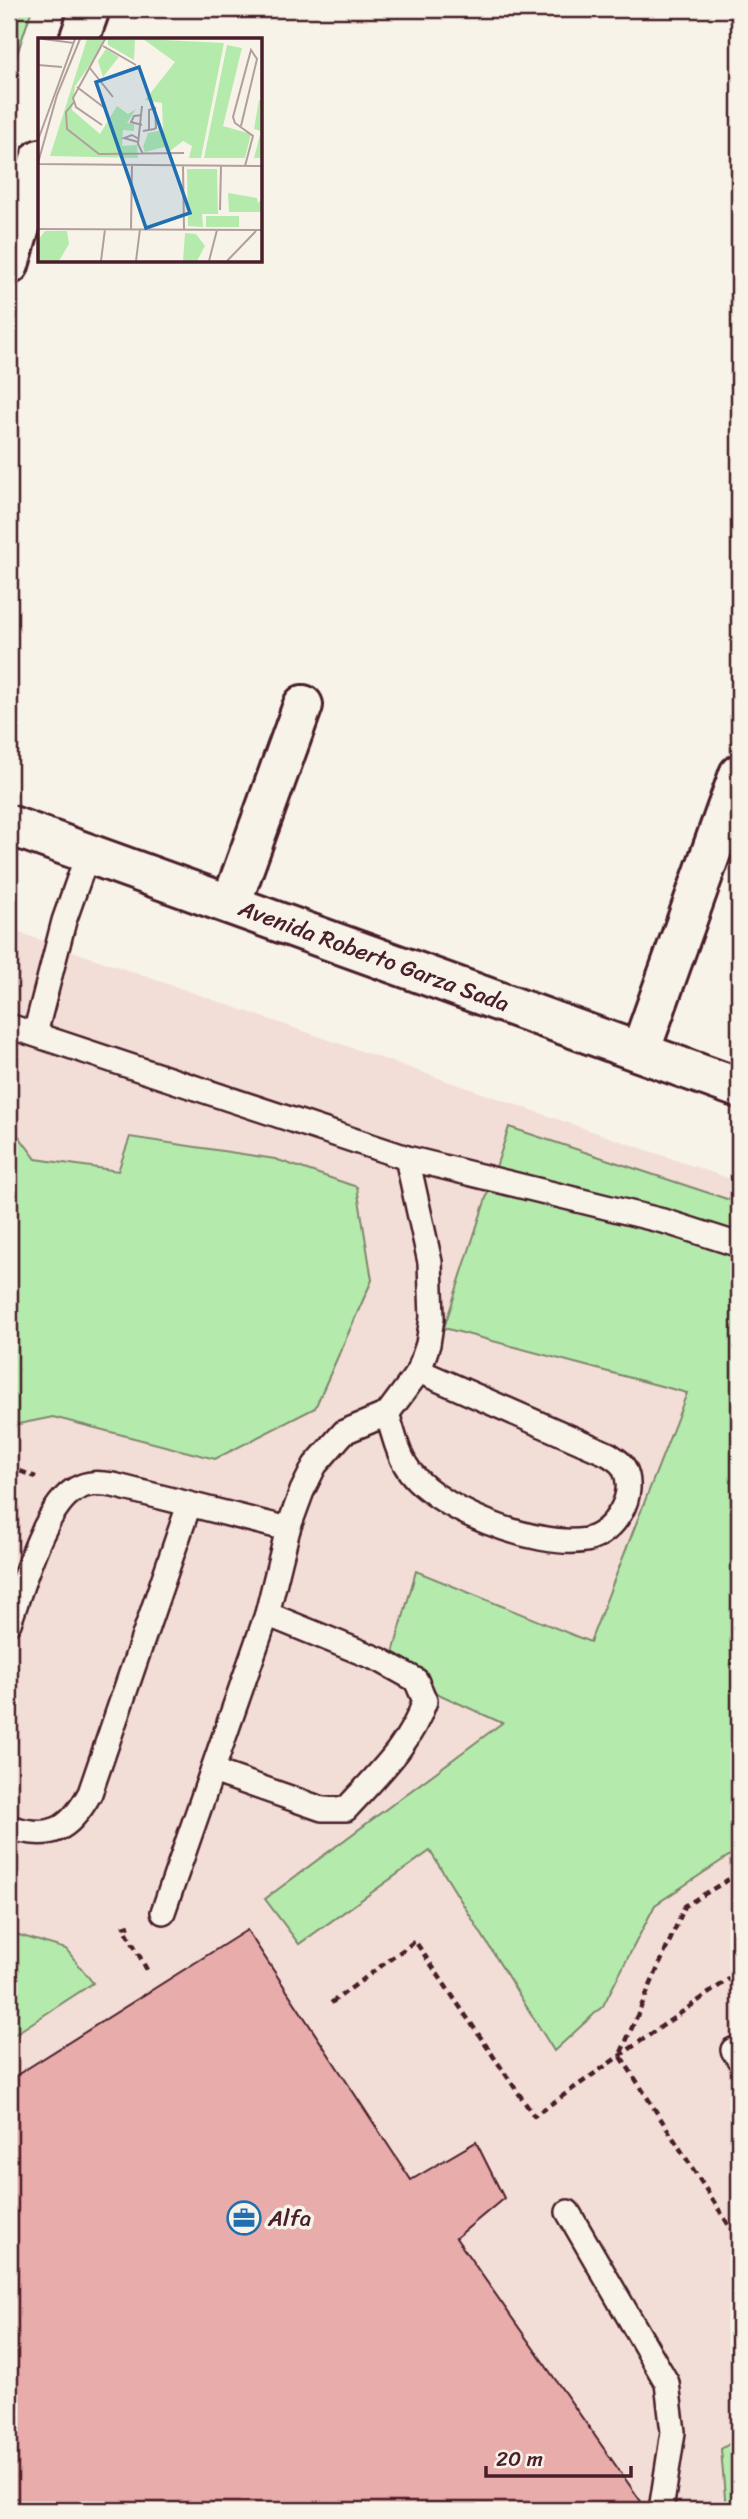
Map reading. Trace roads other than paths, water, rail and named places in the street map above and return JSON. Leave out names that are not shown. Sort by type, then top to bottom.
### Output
[{"type":"street","points":[[80,38],[90,9]]},
{"type":"street","points":[[9,265],[38,166]]},
{"type":"street","points":[[231,904],[303,705]]},
{"type":"street","points":[[640,1052],[739,774]]},
{"type":"street","name":"Avenida Roberto Garza Sada","points":[[9,825],[739,1088]]},
{"type":"lane","points":[[35,1034],[64,921],[88,853]]},
{"type":"lane","points":[[9,1026],[407,1158],[667,1222],[739,1245]]},
{"type":"lane","points":[[163,1912],[267,1614],[288,1529],[311,1474],[329,1446],[344,1432],[387,1414],[419,1371],[428,1344],[432,1318],[430,1262],[407,1158]]},
{"type":"lane","points":[[387,1414],[405,1464],[420,1484],[469,1514],[523,1533],[560,1542],[588,1539],[618,1516],[627,1493],[627,1476],[623,1466],[608,1454],[419,1371]]},
{"type":"lane","points":[[9,1623],[56,1507],[73,1490],[99,1483],[288,1529]]},
{"type":"lane","points":[[9,1828],[35,1833],[54,1832],[67,1825],[85,1802],[189,1505]]},
{"type":"lane","points":[[213,1771],[322,1809],[346,1809],[397,1753],[417,1724],[425,1701],[416,1680],[380,1660],[267,1614]]},
{"type":"lane","points":[[568,2212],[667,2383],[673,2432],[661,2510]]},
{"type":"place","name":"Alfa","points":[[244,2218]]}]
